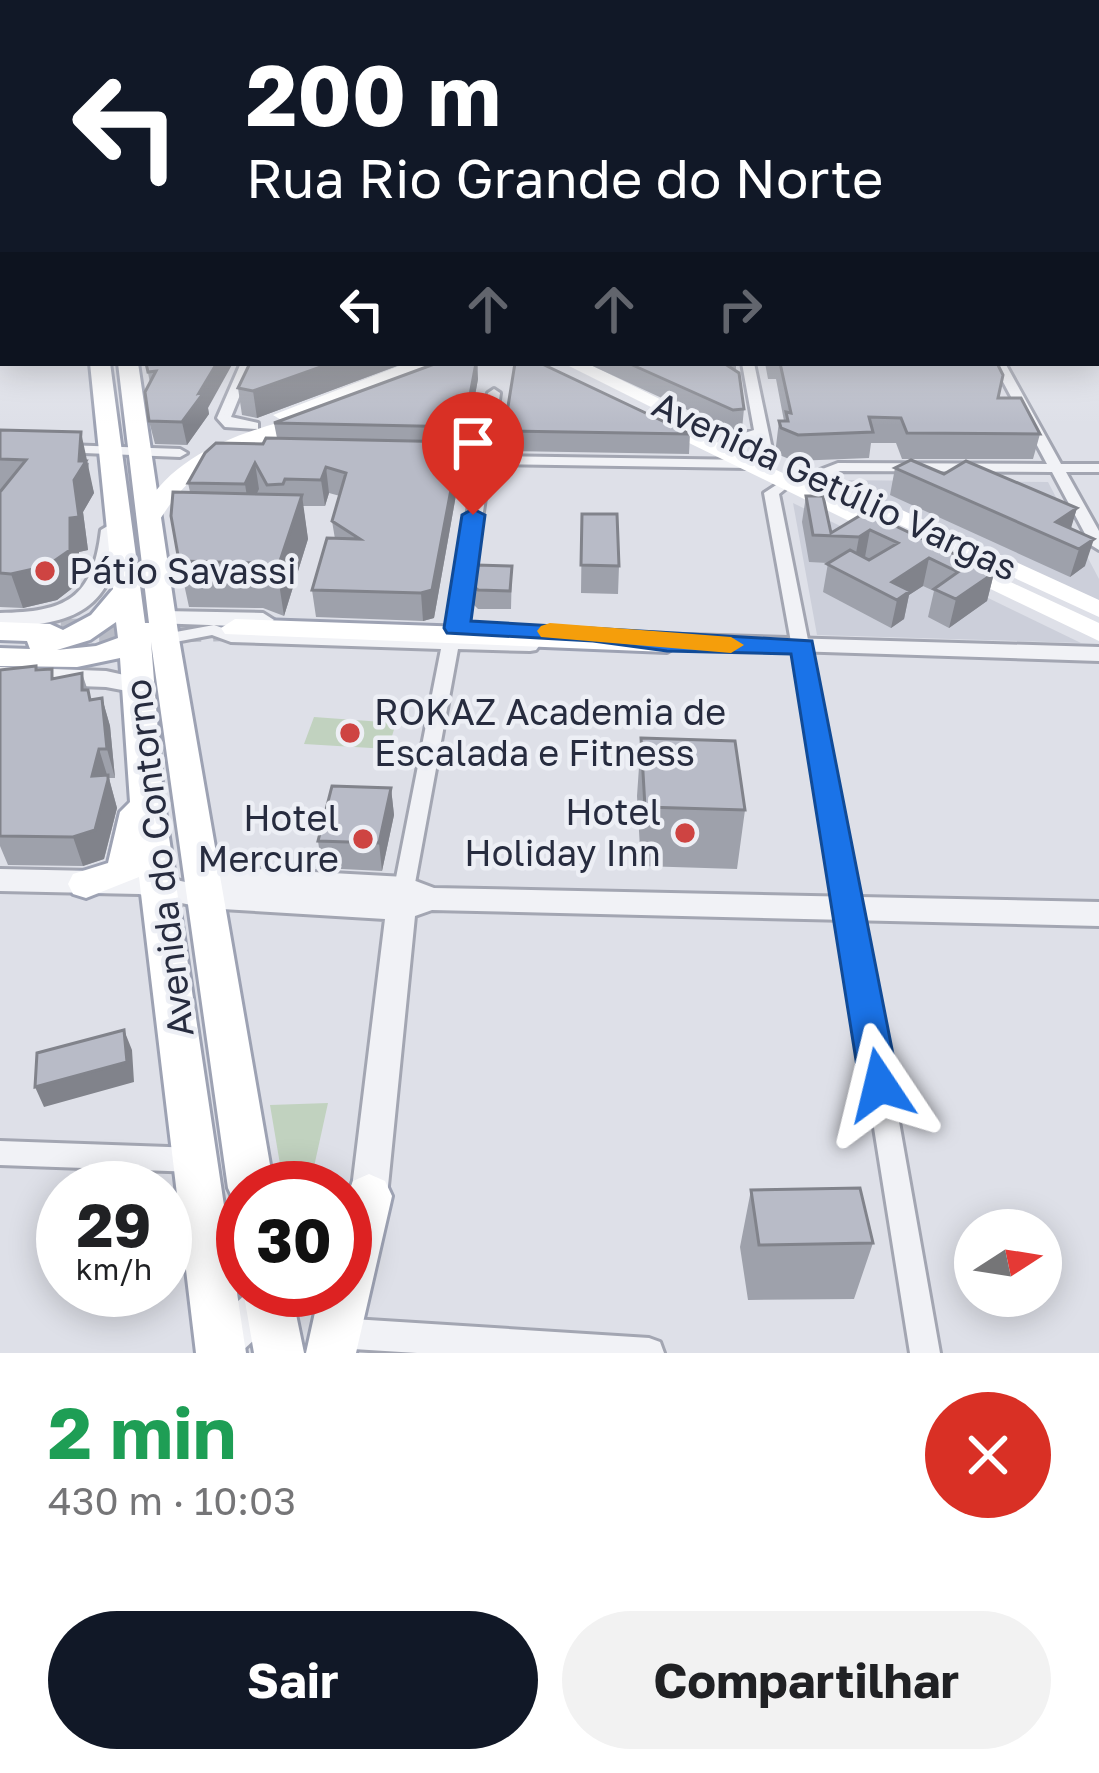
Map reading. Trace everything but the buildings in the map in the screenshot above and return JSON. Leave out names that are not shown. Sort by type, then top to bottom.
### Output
[{"type":"main road","name":"Avenida do Contorno","points":[[100,366],[126,590],[156,626]]},
{"type":"main road","name":"Avenida do Contorno","points":[[128,366],[149,519],[156,626],[247,1161]]},
{"type":"main road","points":[[119,505],[142,465],[433,366]]},
{"type":"main road","points":[[149,519],[158,494],[168,483],[217,454],[433,366]]},
{"type":"main road","name":"Avenida Getúlio Vargas","points":[[548,366],[759,450],[787,482],[1099,633]]},
{"type":"main road","name":"Avenida Getúlio Vargas","points":[[578,366],[1099,609]]},
{"type":"main road","points":[[65,449],[112,439]]},
{"type":"main road","points":[[0,642],[77,637],[114,612],[126,590]]},
{"type":"main road","name":"Avenida do Contorno","points":[[156,626],[138,685],[146,797],[219,1350]]},
{"type":"main road","points":[[0,657],[82,657],[156,626]]},
{"type":"main road","points":[[226,626],[667,643]]},
{"type":"main road","points":[[0,631],[50,633]]},
{"type":"main road","points":[[86,884],[124,871],[137,810],[146,797],[167,851],[203,887]]},
{"type":"main road","points":[[275,1317],[279,1353]]},
{"type":"street","points":[[247,366],[224,418],[230,424],[254,426]]},
{"type":"street","points":[[420,458],[759,450],[748,366]]},
{"type":"street","points":[[1001,366],[1099,545]]},
{"type":"street","points":[[365,1161],[494,394]]},
{"type":"street","points":[[112,439],[142,465]]},
{"type":"street","points":[[217,454],[262,455]]},
{"type":"street","points":[[824,480],[825,473],[838,466],[1099,468]]},
{"type":"street","points":[[787,482],[771,493],[850,906],[925,1353]]},
{"type":"street","points":[[0,620],[53,616],[89,597],[110,566],[111,523],[119,505]]},
{"type":"street","points":[[156,626],[453,636],[593,633],[667,643],[1099,654]]},
{"type":"street","points":[[0,675],[106,679],[138,685]]},
{"type":"street","points":[[0,880],[412,898],[1099,914]]},
{"type":"street","points":[[0,1153],[196,1160]]},
{"type":"street","points":[[219,1350],[250,1317]]},
{"type":"street","points":[[345,1319],[649,1353]]},
{"type":"shaded area","points":[[835,480],[1048,482],[1099,579],[1099,605]]},
{"type":"shaded area","points":[[793,503],[1081,643],[817,635]]},
{"type":"green space","name":"ROKAZ Academia de Escalada e Fitness","points":[[314,717],[396,723],[388,749],[304,744]]},
{"type":"green space","points":[[328,1103],[315,1161],[279,1161],[270,1105]]},
{"type":"tunnel","points":[[61,632],[229,628]]},
{"type":"slow traffic","points":[[550,631],[731,645]]},
{"type":"place","name":"Pátio Savassi","points":[[45,571]]},
{"type":"place","name":"ROKAZ Academia de Escalada e Fitness","points":[[350,733]]},
{"type":"place","name":"Hotel Holiday Inn","points":[[685,833]]},
{"type":"place","name":"Hotel Mercure","points":[[363,839]]},
{"type":"route","points":[[473,515],[457,628],[593,633],[667,643],[802,646],[880,1085]]}]
